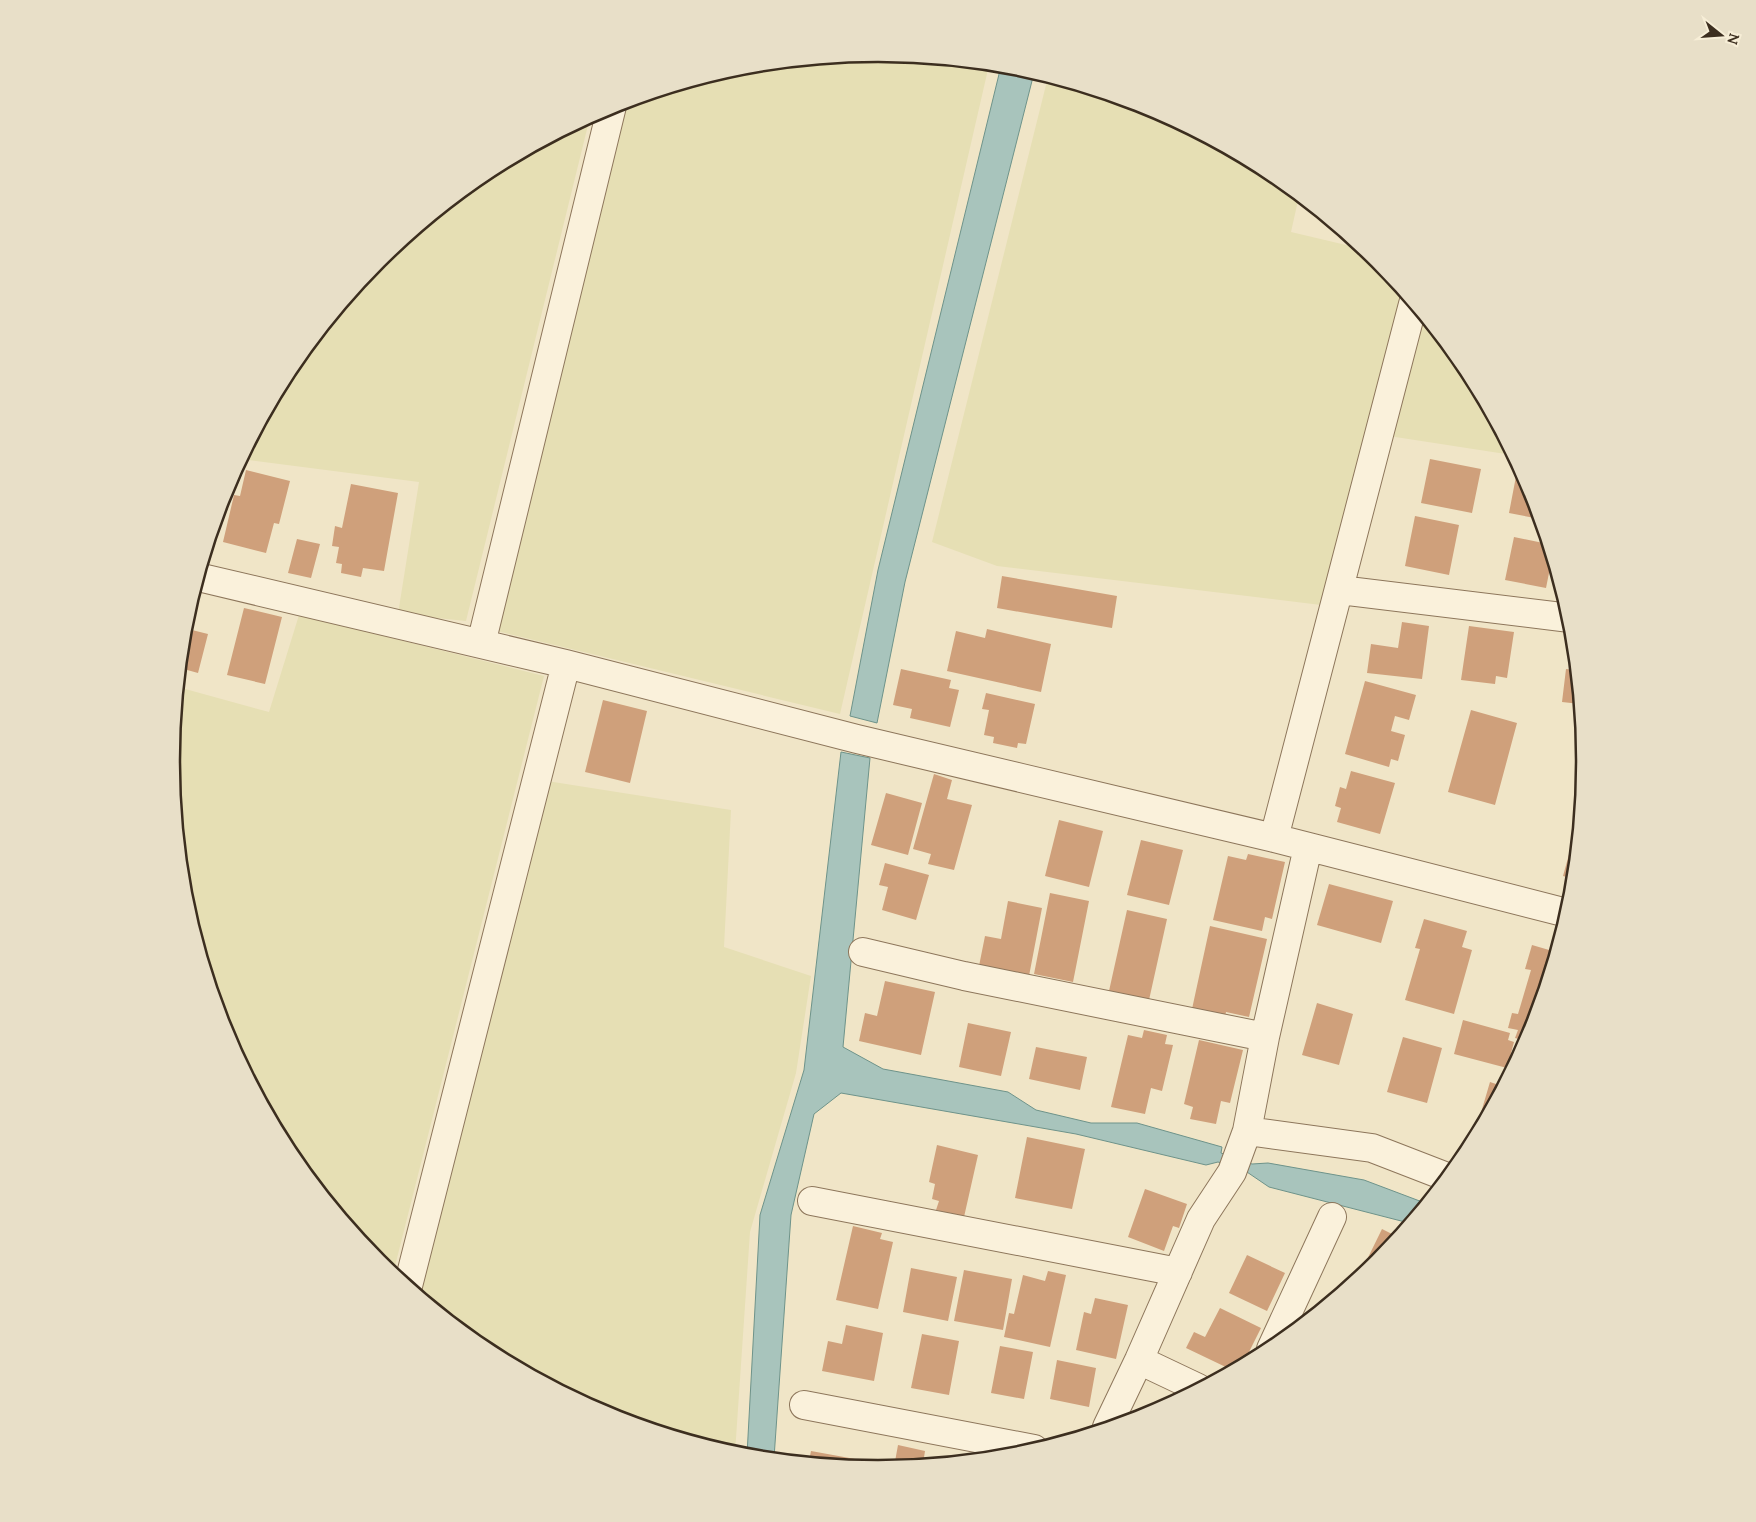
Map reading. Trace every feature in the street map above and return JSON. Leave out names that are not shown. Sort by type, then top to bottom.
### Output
[{"type":"street","points":[[481,644],[609,117]]},
{"type":"street","points":[[1274,838],[1412,311]]},
{"type":"street","points":[[204,577],[566,664],[857,739],[1274,838],[1560,911]]},
{"type":"street","points":[[1340,590],[1561,616]]},
{"type":"street","points":[[410,1279],[566,664]]},
{"type":"street","points":[[1111,1419],[1201,1219],[1240,1151],[1308,847]]},
{"type":"street","points":[[864,952],[964,976],[1265,1037]]},
{"type":"street","points":[[1240,1151],[1372,1148],[1440,1174]]},
{"type":"street","points":[[812,1201],[1178,1272]]},
{"type":"street","points":[[1278,1333],[1332,1217]]},
{"type":"street","points":[[1139,1360],[1191,1385]]},
{"type":"street","points":[[804,1405],[1016,1446]]},
{"type":"shaded area","points":[[878,62],[924,64],[988,71],[840,714],[497,631],[625,111],[697,86],[787,68]]},
{"type":"shaded area","points":[[1046,83],[1103,100],[1145,116],[1227,156],[1266,180],[1297,203],[1291,232],[1349,246],[1401,298],[1321,605],[997,566],[932,542]]},
{"type":"shaded area","points":[[588,127],[466,621],[398,614],[419,482],[248,460],[273,412],[297,373],[353,300],[384,267],[417,236],[490,180],[529,156]]},
{"type":"shaded area","points":[[1419,320],[1459,373],[1483,412],[1505,454],[1389,436]]},
{"type":"shaded area","points":[[299,615],[544,676],[395,1265],[353,1222],[324,1186],[297,1149],[273,1110],[233,1028],[203,942],[185,852],[181,807],[179,761],[183,688],[269,712]]},
{"type":"shaded area","points":[[547,781],[731,810],[724,947],[811,976],[796,1073],[750,1232],[736,1445],[697,1436],[653,1422],[569,1387],[529,1366],[490,1342],[421,1289]]},
{"type":"water","points":[[999,73],[1032,80],[905,582],[877,723],[850,716],[878,570]]},
{"type":"water","points":[[841,752],[870,758],[843,1047],[883,1069],[1008,1092],[1036,1110],[1091,1123],[1137,1123],[1222,1147],[1221,1153],[1252,1164],[1268,1163],[1364,1180],[1420,1201],[1403,1222],[1269,1187],[1244,1170],[1218,1162],[1206,1165],[1076,1134],[841,1093],[814,1114],[791,1215],[774,1452],[747,1447],[760,1215],[804,1070]]},
{"type":"building","points":[[1430,459],[1481,469],[1472,513],[1421,503]]},
{"type":"building","points":[[246,470],[290,481],[279,524],[274,523],[266,553],[223,542],[234,495],[240,496]]},
{"type":"building","points":[[1516,478],[1532,517],[1509,513]]},
{"type":"building","points":[[351,484],[398,493],[384,571],[363,568],[361,577],[341,573],[342,564],[336,563],[339,547],[332,546],[335,526],[342,528]]},
{"type":"building","points":[[1415,516],[1459,525],[1449,575],[1405,566]]},
{"type":"building","points":[[1514,537],[1541,543],[1550,570],[1546,588],[1505,580]]},
{"type":"building","points":[[297,539],[320,544],[311,578],[288,573]]},
{"type":"building","points":[[1002,576],[1117,596],[1112,628],[997,608]]},
{"type":"building","points":[[244,608],[282,617],[265,684],[227,675]]},
{"type":"building","points":[[1402,622],[1429,626],[1422,679],[1367,673],[1371,644],[1398,648]]},
{"type":"building","points":[[1469,626],[1514,632],[1507,678],[1496,676],[1495,684],[1461,680]]},
{"type":"building","points":[[987,629],[1051,644],[1041,692],[947,671],[956,631],[985,638]]},
{"type":"building","points":[[192,630],[208,634],[198,673],[185,669]]},
{"type":"building","points":[[901,669],[951,680],[949,688],[959,690],[950,727],[910,718],[912,709],[893,705]]},
{"type":"building","points":[[1566,669],[1571,669],[1574,703],[1562,702]]},
{"type":"building","points":[[1365,681],[1416,695],[1409,720],[1395,716],[1391,731],[1405,735],[1398,761],[1391,759],[1389,767],[1345,754]]},
{"type":"building","points":[[986,693],[1035,704],[1026,744],[1018,743],[1017,748],[993,743],[994,737],[984,735],[989,710],[982,709]]},
{"type":"building","points":[[603,700],[647,711],[630,783],[585,772]]},
{"type":"building","points":[[1471,710],[1517,723],[1495,805],[1448,792]]},
{"type":"building","points":[[1351,771],[1395,783],[1380,834],[1337,822],[1341,808],[1335,806],[1340,787],[1346,789]]},
{"type":"building","points":[[934,774],[952,780],[947,799],[972,805],[954,870],[928,864],[931,854],[913,849]]},
{"type":"building","points":[[886,793],[922,803],[908,855],[871,845]]},
{"type":"building","points":[[1059,820],[1103,831],[1089,887],[1045,876]]},
{"type":"building","points":[[1141,840],[1183,850],[1169,905],[1127,895]]},
{"type":"building","points":[[1572,845],[1567,877],[1563,876]]},
{"type":"building","points":[[1248,854],[1285,862],[1272,919],[1265,917],[1262,931],[1213,920],[1228,856],[1246,860]]},
{"type":"building","points":[[885,863],[929,875],[916,920],[882,910],[888,887],[879,885]]},
{"type":"building","points":[[1329,884],[1393,901],[1381,943],[1317,925]]},
{"type":"building","points":[[1050,893],[1089,901],[1073,982],[1034,974]]},
{"type":"building","points":[[1008,901],[1042,908],[1029,976],[979,966],[985,936],[1001,939]]},
{"type":"building","points":[[1127,910],[1167,919],[1149,1000],[1109,991]]},
{"type":"building","points":[[1424,919],[1467,931],[1462,947],[1472,950],[1454,1014],[1405,1000],[1420,949],[1415,948]]},
{"type":"building","points":[[1210,926],[1267,939],[1249,1017],[1226,1012],[1225,1017],[1192,1009]]},
{"type":"building","points":[[1532,945],[1550,950],[1539,986],[1518,1039],[1515,1038],[1518,1030],[1508,1028],[1512,1013],[1518,1014],[1531,970],[1525,969]]},
{"type":"building","points":[[885,981],[935,992],[921,1055],[859,1041],[865,1013],[877,1016]]},
{"type":"building","points":[[1317,1003],[1353,1014],[1339,1065],[1302,1055]]},
{"type":"building","points":[[1463,1020],[1510,1033],[1508,1040],[1514,1042],[1505,1068],[1454,1054]]},
{"type":"building","points":[[968,1023],[1011,1032],[1001,1076],[959,1067]]},
{"type":"building","points":[[1144,1030],[1167,1035],[1165,1044],[1173,1045],[1162,1091],[1151,1088],[1145,1114],[1111,1107],[1128,1035],[1142,1038]]},
{"type":"building","points":[[1403,1037],[1442,1048],[1427,1103],[1387,1092]]},
{"type":"building","points":[[1199,1040],[1243,1050],[1230,1103],[1221,1101],[1216,1124],[1190,1119],[1193,1107],[1184,1104]]},
{"type":"building","points":[[1036,1047],[1087,1057],[1080,1090],[1029,1079]]},
{"type":"building","points":[[1490,1082],[1497,1084],[1481,1114]]},
{"type":"building","points":[[1027,1137],[1085,1149],[1072,1209],[1015,1198]]},
{"type":"building","points":[[937,1145],[978,1155],[964,1217],[936,1210],[939,1201],[932,1199],[935,1184],[929,1182]]},
{"type":"building","points":[[1145,1189],[1187,1204],[1179,1228],[1173,1226],[1164,1251],[1128,1237]]},
{"type":"building","points":[[853,1226],[882,1233],[880,1239],[893,1242],[878,1309],[836,1300]]},
{"type":"building","points":[[1382,1229],[1392,1234],[1372,1255],[1367,1260]]},
{"type":"building","points":[[1247,1255],[1285,1273],[1267,1311],[1229,1293]]},
{"type":"building","points":[[911,1268],[957,1277],[948,1321],[903,1312]]},
{"type":"building","points":[[964,1270],[1012,1279],[1003,1330],[954,1321]]},
{"type":"building","points":[[1048,1271],[1066,1275],[1050,1347],[1004,1337],[1009,1313],[1014,1314],[1023,1275],[1045,1281]]},
{"type":"building","points":[[1095,1298],[1128,1305],[1116,1359],[1076,1350],[1084,1312],[1091,1314]]},
{"type":"building","points":[[1220,1308],[1261,1328],[1249,1353],[1225,1367],[1186,1348],[1194,1332],[1205,1337]]},
{"type":"building","points":[[846,1325],[883,1333],[874,1381],[822,1371],[828,1341],[842,1344]]},
{"type":"building","points":[[922,1334],[959,1341],[949,1395],[911,1388]]},
{"type":"building","points":[[1000,1346],[1033,1352],[1024,1399],[991,1393]]},
{"type":"building","points":[[1057,1360],[1096,1368],[1089,1407],[1050,1399]]},
{"type":"building","points":[[898,1445],[925,1451],[924,1458],[895,1459]]},
{"type":"building","points":[[811,1451],[855,1459],[832,1458],[810,1456]]}]
